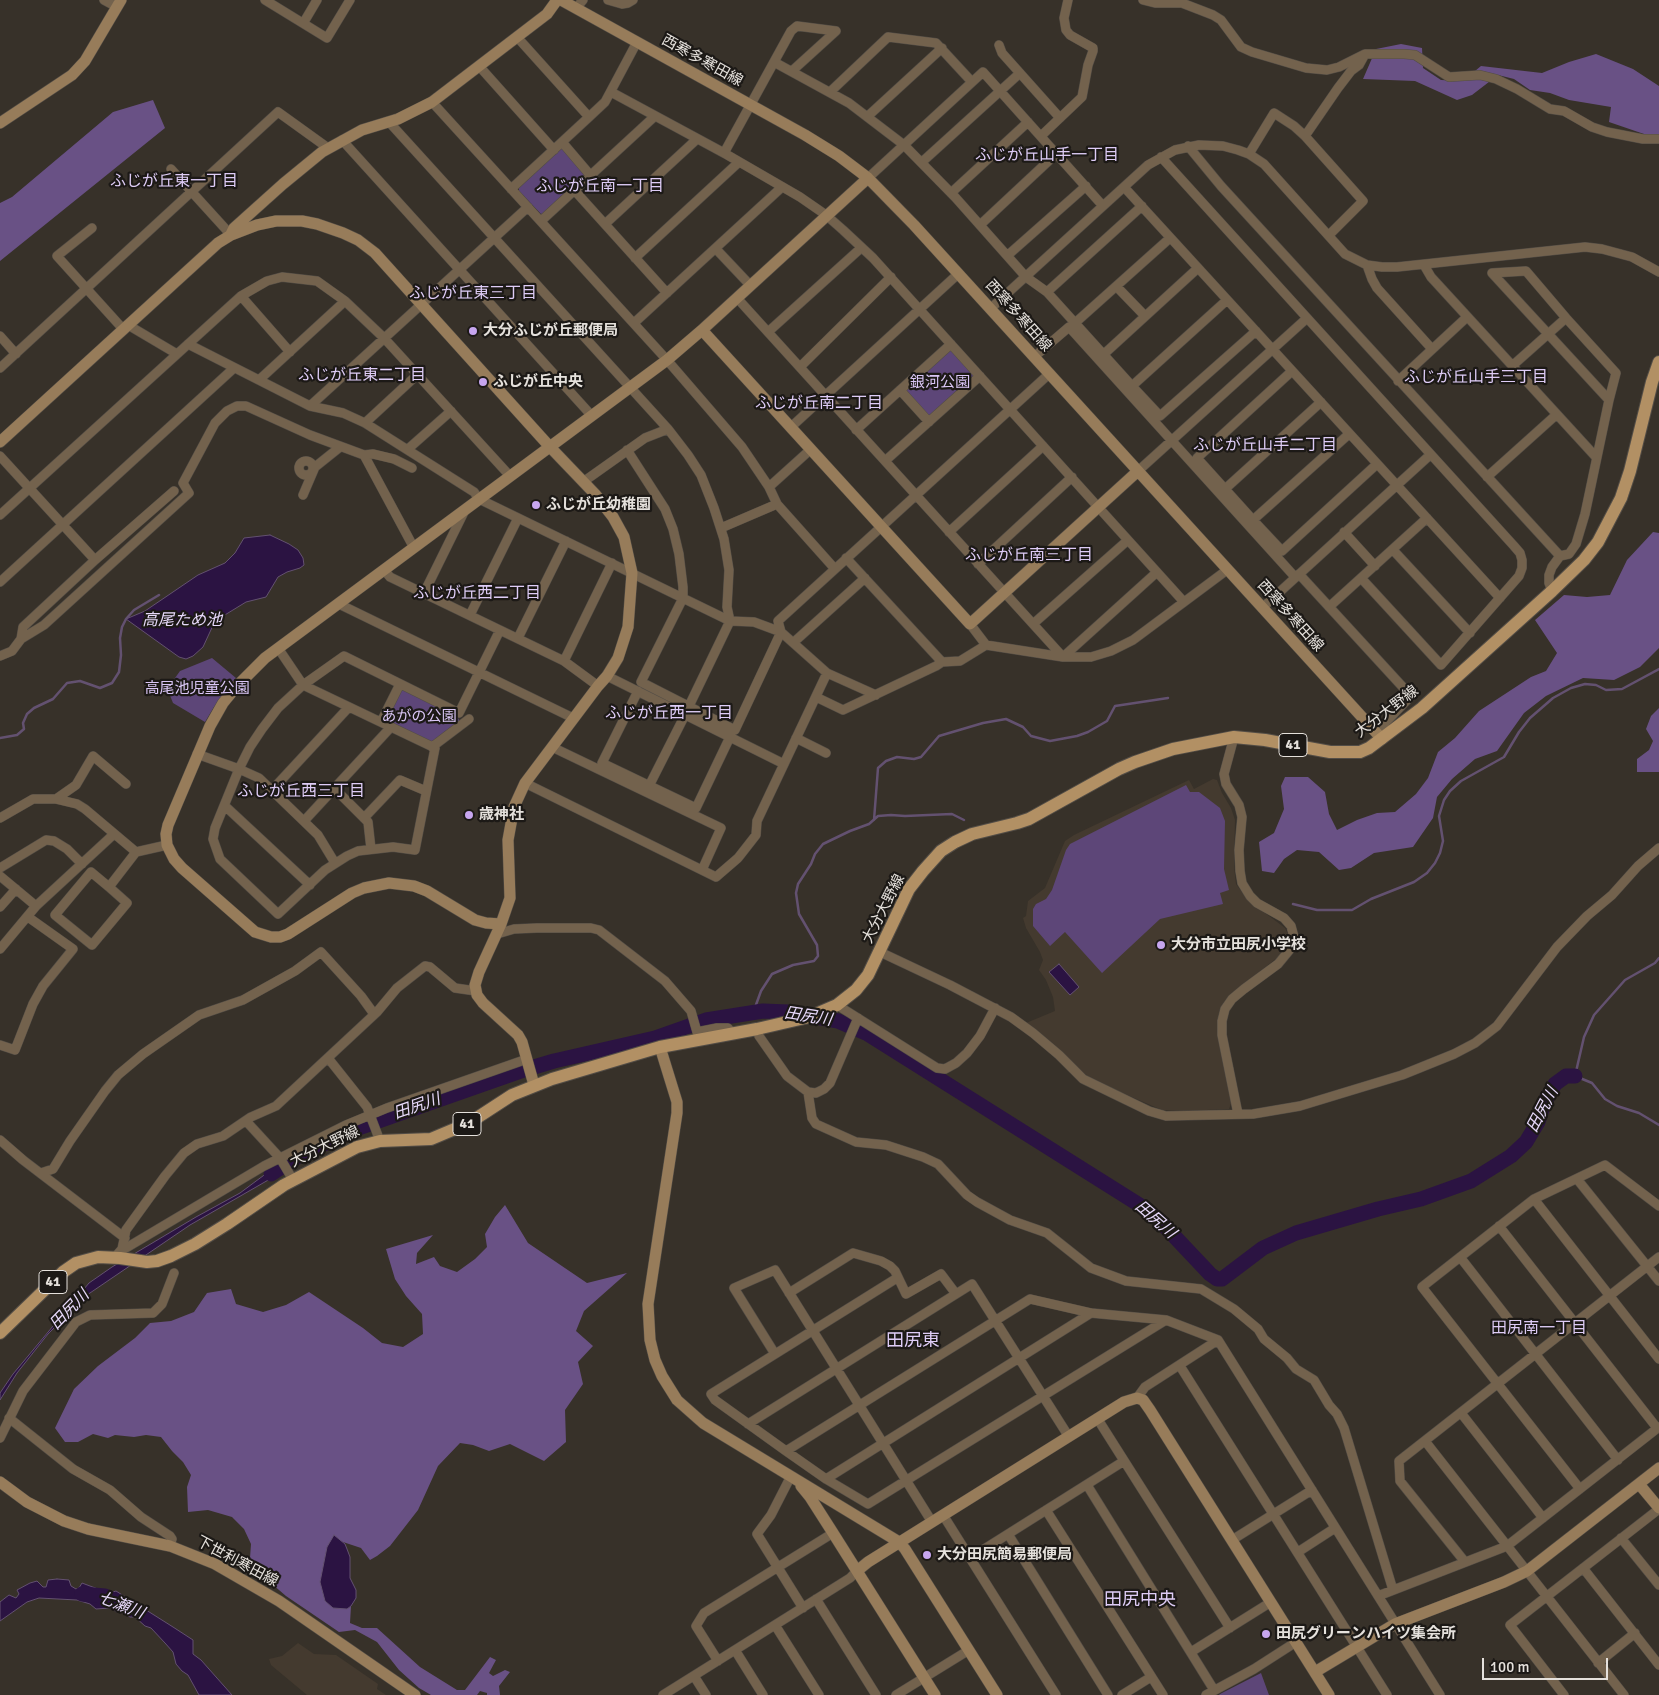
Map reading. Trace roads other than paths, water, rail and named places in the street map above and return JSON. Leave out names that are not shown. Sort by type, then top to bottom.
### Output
[{"type":"main road","name":"大分大野線","points":[[0,1333],[72,1266],[89,1259],[118,1256],[141,1261],[158,1261],[181,1252],[227,1224],[290,1175],[358,1146],[378,1135],[425,1140],[454,1131],[469,1123],[533,1080],[660,1047],[757,1029],[809,1017],[832,1008],[856,990],[868,975],[913,883],[941,852],[955,842],[972,834],[1029,819],[1119,769],[1174,749],[1234,737],[1264,740],[1330,752],[1360,752],[1382,739],[1422,708],[1552,591],[1584,560],[1598,542],[1617,505],[1630,471],[1652,382],[1659,362]]},
{"type":"street","points":[[0,123],[72,75],[86,61],[119,3],[104,0]]},
{"type":"street","points":[[264,0],[304,22],[328,38],[350,0]]},
{"type":"street","points":[[304,22],[317,0]]},
{"type":"street","points":[[231,235],[234,228],[283,184],[328,148],[362,130],[389,122],[432,102],[547,14],[557,0]]},
{"type":"street","name":"西寒多寒田線","points":[[561,0],[579,4],[637,42],[822,145],[868,178],[914,225],[1382,739]]},
{"type":"street","points":[[608,0],[622,4],[633,0]]},
{"type":"street","points":[[1041,136],[1082,97],[1088,65],[1093,51],[1093,48],[1070,35],[1066,30],[1064,18],[1068,0]]},
{"type":"street","points":[[1143,0],[1155,3],[1182,3],[1213,15],[1221,20],[1242,47],[1252,52],[1306,68],[1315,70],[1333,69],[1365,54],[1415,55],[1449,76],[1480,75],[1496,79],[1517,88],[1550,109],[1564,111],[1599,130],[1644,140],[1659,139]]},
{"type":"street","points":[[724,153],[791,31],[797,26],[836,31],[792,71]]},
{"type":"street","points":[[517,37],[589,117]]},
{"type":"street","points":[[830,92],[888,38],[936,43],[972,82]]},
{"type":"street","points":[[511,188],[606,102],[637,42]]},
{"type":"street","points":[[999,45],[1002,53],[1060,118]]},
{"type":"street","points":[[868,116],[942,48]]},
{"type":"street","points":[[1305,136],[1338,88],[1351,71],[1359,65],[1365,54]]},
{"type":"street","points":[[774,62],[830,92],[868,116],[904,144],[980,224],[1026,276],[1047,292],[1160,416],[1256,331]]},
{"type":"street","points":[[479,66],[554,150]]},
{"type":"street","points":[[732,1033],[728,1028],[697,1032],[692,1013],[665,982],[599,930],[590,928],[499,929],[475,920],[427,891],[414,886],[389,882],[364,888],[288,934],[272,937],[256,932],[182,868],[174,859],[167,845],[166,834],[168,825],[197,754],[223,703],[254,668],[278,648],[667,360],[983,72],[1103,206]]},
{"type":"street","points":[[922,162],[1020,73]]},
{"type":"street","points":[[611,92],[724,153],[782,187],[826,216],[891,277],[1184,602]]},
{"type":"street","points":[[432,102],[634,323],[742,447],[769,487],[776,504],[834,569]]},
{"type":"street","points":[[0,368],[278,112],[328,148]]},
{"type":"street","points":[[1250,154],[1274,113],[1305,136],[1363,201],[1329,235]]},
{"type":"street","points":[[541,222],[655,116]]},
{"type":"street","points":[[389,122],[668,430],[688,455],[700,475],[721,528],[729,570],[727,607],[730,621],[649,786]]},
{"type":"street","points":[[951,193],[1028,122]]},
{"type":"street","points":[[605,224],[697,139]]},
{"type":"street","points":[[342,140],[592,416]]},
{"type":"street","points":[[562,142],[591,176]]},
{"type":"street","points":[[990,309],[1148,165],[1175,150],[1199,145],[1223,146],[1250,154],[1264,164],[1345,254],[1368,265],[1390,267],[1424,265],[1585,247],[1602,249],[1632,257],[1659,272]]},
{"type":"street","points":[[1188,146],[1221,186],[1560,556]]},
{"type":"street","points":[[980,224],[1056,154]]},
{"type":"street","points":[[1161,158],[1520,553],[1522,568],[1519,576],[1441,665],[1361,578]]},
{"type":"street","points":[[636,258],[739,162]]},
{"type":"street","points":[[171,170],[231,235]]},
{"type":"street","points":[[1008,255],[1086,186]]},
{"type":"street","points":[[634,323],[782,187]]},
{"type":"street","points":[[1124,187],[1500,598]]},
{"type":"street","points":[[575,191],[667,293]]},
{"type":"street","points":[[1047,292],[1142,206]]},
{"type":"street","points":[[310,406],[528,207]]},
{"type":"street","points":[[0,442],[202,256],[231,235],[257,225],[285,220],[309,222],[334,229],[358,240],[375,253],[550,447],[595,494],[613,518],[624,537],[632,573],[628,627],[618,658],[607,676],[525,783],[514,807],[508,840],[510,898],[499,929],[477,978],[476,991],[479,998],[487,1008],[520,1038],[525,1047],[533,1080]]},
{"type":"street","points":[[92,228],[57,256],[86,289],[125,327],[178,354]]},
{"type":"street","points":[[1076,323],[1170,238]]},
{"type":"street","points":[[768,332],[861,248]]},
{"type":"street","points":[[716,249],[750,285]]},
{"type":"street","points":[[1368,265],[1377,288],[1432,349]]},
{"type":"street","points":[[1424,265],[1431,277],[1596,457]]},
{"type":"street","points":[[1104,354],[1198,268]]},
{"type":"street","points":[[1552,591],[1548,575],[1552,567],[1560,556],[1569,554],[1576,544],[1616,373],[1526,271],[1492,273],[1609,400]]},
{"type":"street","points":[[791,427],[958,274]]},
{"type":"street","points":[[0,515],[241,296],[267,280],[282,277],[317,281],[346,301],[384,338],[510,476]]},
{"type":"street","points":[[800,368],[891,277]]},
{"type":"street","points":[[1117,287],[1144,316]]},
{"type":"street","points":[[241,296],[290,352]]},
{"type":"street","points":[[737,298],[1062,657]]},
{"type":"street","points":[[1132,386],[1228,300]]},
{"type":"street","points":[[259,380],[346,301]]},
{"type":"street","points":[[1398,380],[1468,317]]},
{"type":"street","points":[[1512,366],[1566,318]]},
{"type":"street","points":[[970,624],[1306,319]]},
{"type":"street","points":[[1034,357],[1069,327],[1297,576],[1329,607],[1411,696],[1385,723],[1382,739]]},
{"type":"street","points":[[702,330],[970,624],[986,645]]},
{"type":"street","points":[[0,336],[16,354]]},
{"type":"street","points":[[188,344],[310,406],[343,414],[366,423],[474,492],[479,499],[682,598],[730,621],[754,622],[782,632],[827,673],[876,695]]},
{"type":"street","points":[[856,430],[950,344]]},
{"type":"street","points":[[0,582],[234,368]]},
{"type":"street","points":[[1292,371],[1197,458],[1253,520],[1282,551],[1377,464]]},
{"type":"street","points":[[607,676],[638,691],[735,730],[782,632],[778,621],[1050,374]]},
{"type":"street","points":[[366,423],[417,375]]},
{"type":"street","points":[[885,461],[980,376]]},
{"type":"street","points":[[900,390],[929,422]]},
{"type":"street","points":[[1225,488],[1321,402]]},
{"type":"street","points":[[0,656],[12,651],[22,639],[44,625],[189,493],[183,483],[215,423],[231,408],[246,406],[340,447],[364,455],[373,454],[394,459],[412,468]]},
{"type":"street","points":[[408,449],[451,411]]},
{"type":"street","points":[[1487,477],[1556,415]]},
{"type":"street","points":[[583,482],[645,438],[668,430]]},
{"type":"street","points":[[1253,520],[1350,434]]},
{"type":"street","points":[[949,532],[1043,446]]},
{"type":"street","points":[[303,495],[317,464],[340,447]]},
{"type":"street","points":[[627,450],[658,496],[673,529],[679,554],[682,598],[641,682],[730,737],[784,764]]},
{"type":"street","points":[[769,487],[810,450]]},
{"type":"street","points":[[1262,608],[1430,454]]},
{"type":"street","points":[[364,455],[414,548]]},
{"type":"street","points":[[0,456],[95,560]]},
{"type":"street","points":[[978,564],[1072,477]]},
{"type":"street","points":[[22,639],[23,626],[174,491]]},
{"type":"street","points":[[721,528],[776,504]]},
{"type":"street","points":[[424,593],[466,510]]},
{"type":"street","points":[[470,616],[518,518]]},
{"type":"street","points":[[1329,607],[1427,518]]},
{"type":"street","points":[[1344,532],[1375,566]]},
{"type":"street","points":[[1033,624],[1128,540]]},
{"type":"street","points":[[518,638],[566,541]]},
{"type":"street","points":[[1393,550],[1470,633]]},
{"type":"street","points":[[846,558],[942,662]]},
{"type":"street","points":[[564,661],[612,564]]},
{"type":"street","points":[[384,570],[390,577],[564,661],[598,686]]},
{"type":"street","points":[[816,696],[843,710],[942,662],[960,661],[986,645],[1062,657],[1091,657],[1111,651],[1147,631],[1228,570]]},
{"type":"street","points":[[1062,657],[1157,572]]},
{"type":"street","points":[[794,642],[865,578]]},
{"type":"street","points":[[339,604],[573,718]]},
{"type":"street","points":[[278,648],[303,685],[435,748],[414,850],[393,847],[358,851],[334,863],[278,914],[220,859],[213,838],[215,828],[250,747],[278,708],[303,685],[344,656],[460,713],[500,630]]},
{"type":"street","points":[[525,783],[716,877],[738,858],[756,835],[757,821],[827,673]]},
{"type":"street","points":[[381,722],[400,684]]},
{"type":"street","points":[[638,691],[602,763],[696,808],[730,737]]},
{"type":"street","points":[[272,790],[349,707]]},
{"type":"street","points":[[432,747],[469,719]]},
{"type":"street","points":[[304,821],[391,727]]},
{"type":"street","points":[[1234,737],[1224,774],[1226,784],[1240,805],[1242,817],[1239,850],[1242,883],[1250,896],[1288,922],[1294,937],[1292,947],[1278,964],[1244,989],[1225,1009],[1222,1021],[1222,1035],[1238,1114]]},
{"type":"street","points":[[796,738],[826,752]]},
{"type":"street","points":[[552,747],[721,828],[702,870]]},
{"type":"street","points":[[197,754],[259,778],[318,835],[334,863]]},
{"type":"street","points":[[56,799],[76,785],[93,756],[126,784]]},
{"type":"street","points":[[364,818],[400,780],[426,791]]},
{"type":"street","points":[[334,788],[368,822],[371,849]]},
{"type":"street","points":[[0,818],[33,799],[67,801],[85,809],[136,852]]},
{"type":"street","points":[[225,806],[310,885]]},
{"type":"street","points":[[0,949],[36,906],[114,834]]},
{"type":"street","points":[[0,868],[46,840],[54,841],[67,849],[82,864]]},
{"type":"street","points":[[109,887],[136,852],[167,845]]},
{"type":"street","points":[[880,952],[995,1008],[1033,1033],[1083,1079],[1149,1110],[1166,1116],[1253,1114],[1300,1106],[1402,1075],[1476,1043],[1497,1026],[1557,947],[1586,916],[1612,895],[1638,866],[1659,848]]},
{"type":"street","points":[[91,872],[109,887],[127,902],[92,945],[55,915],[91,872]]},
{"type":"street","points":[[0,876],[36,906]]},
{"type":"street","points":[[0,907],[16,889]]},
{"type":"street","points":[[0,1045],[15,1050],[32,1004],[43,986],[73,949],[28,917]]},
{"type":"street","points":[[41,1173],[53,1168],[105,1091],[118,1075],[143,1054],[199,1016],[243,1000],[295,971],[321,952],[361,996],[374,1014]]},
{"type":"street","points":[[118,1256],[125,1238],[125,1232],[184,1153],[197,1144],[223,1136],[246,1121],[276,1106],[374,1014],[397,988],[425,966],[430,967],[455,988],[476,991]]},
{"type":"street","points":[[832,1008],[858,1018],[937,1068],[945,1069],[956,1064],[967,1053],[980,1036],[995,1008]]},
{"type":"street","points":[[757,1029],[759,1036],[787,1076],[808,1092],[816,1093],[830,1083],[858,1018]]},
{"type":"street","points":[[660,1047],[677,1102],[677,1113],[648,1304],[649,1333],[653,1354],[669,1389],[688,1411],[709,1428],[900,1542],[997,1695]]},
{"type":"street","points":[[328,1058],[367,1106],[378,1135]]},
{"type":"street","points":[[118,1256],[223,1190],[314,1140],[370,1114],[527,1061]]},
{"type":"street","points":[[808,1092],[812,1118],[816,1124],[856,1142],[886,1146],[923,1156],[938,1164],[967,1195],[977,1202],[1010,1220],[1047,1233],[1091,1268],[1126,1281],[1201,1289],[1234,1309],[1258,1330],[1264,1339],[1287,1358],[1296,1369],[1314,1380],[1329,1405],[1337,1414],[1344,1428],[1393,1590]]},
{"type":"street","points":[[246,1121],[280,1158],[290,1175]]},
{"type":"street","points":[[0,1140],[125,1238]]},
{"type":"street","points":[[1580,1489],[1422,1288],[1534,1199],[1605,1165],[1659,1206]]},
{"type":"street","points":[[1577,1179],[1659,1282]]},
{"type":"street","points":[[1534,1199],[1659,1359]]},
{"type":"street","points":[[1378,1596],[1507,1546],[1658,1428],[1499,1226]]},
{"type":"street","points":[[789,1293],[853,1254],[890,1266],[906,1294],[941,1274],[956,1294]]},
{"type":"street","points":[[1460,1257],[1618,1460]]},
{"type":"street","points":[[1465,1562],[1400,1481],[1399,1462],[1659,1257]]},
{"type":"street","points":[[775,1354],[734,1288],[775,1270],[932,1522]]},
{"type":"street","points":[[0,1438],[9,1418],[33,1377],[76,1322],[86,1316],[96,1314],[153,1313],[162,1304],[174,1273]]},
{"type":"street","points":[[897,1278],[711,1394],[715,1400],[786,1451],[826,1479],[868,1504],[1166,1320]]},
{"type":"street","points":[[748,1424],[972,1284],[1068,1436]]},
{"type":"street","points":[[786,1451],[1030,1299],[1090,1313],[1166,1320],[1218,1340],[1440,1695]]},
{"type":"street","points":[[826,1479],[1090,1313]]},
{"type":"street","points":[[1137,1398],[1145,1387],[1218,1340]]},
{"type":"street","points":[[1180,1366],[1387,1695]]},
{"type":"street","points":[[663,1695],[850,1578],[868,1562],[1068,1436],[1130,1399],[1137,1398],[1145,1402],[1329,1695]]},
{"type":"street","points":[[1461,1412],[1543,1518]]},
{"type":"street","points":[[9,1418],[73,1469],[110,1490],[142,1518],[170,1536],[172,1539],[170,1546]]},
{"type":"street","points":[[1098,1418],[1230,1628]]},
{"type":"street","points":[[1425,1440],[1624,1695]]},
{"type":"street","points":[[970,1558],[1124,1461]]},
{"type":"street","points":[[1315,1672],[1395,1624],[1504,1582],[1527,1571],[1659,1468]]},
{"type":"street","points":[[791,1476],[810,1496],[935,1695]]},
{"type":"street","points":[[791,1476],[771,1514],[757,1534],[803,1608]]},
{"type":"street","name":"下世利寒田線","points":[[0,1482],[27,1502],[64,1521],[170,1546],[215,1564],[298,1614],[415,1695]]},
{"type":"street","points":[[1564,1695],[1510,1625],[1659,1508],[1639,1484]]},
{"type":"street","points":[[1086,1485],[1190,1652],[1210,1693],[1254,1669],[1296,1642]]},
{"type":"street","points":[[1232,1540],[1312,1490]]},
{"type":"street","points":[[1046,1510],[1163,1695]]},
{"type":"street","points":[[943,1515],[1056,1695]]},
{"type":"street","points":[[1298,1552],[1335,1528]]},
{"type":"street","points":[[718,1661],[696,1626],[704,1613],[833,1533]]},
{"type":"street","points":[[1008,1534],[1108,1695]]},
{"type":"street","points":[[1621,1538],[1659,1585]]},
{"type":"street","points":[[1583,1568],[1658,1661]]},
{"type":"street","points":[[816,1599],[876,1695]]},
{"type":"street","points":[[1190,1652],[1271,1602]]},
{"type":"street","points":[[775,1625],[819,1695]]},
{"type":"street","points":[[1598,1662],[1635,1633]]},
{"type":"street","points":[[735,1650],[763,1695]]},
{"type":"street","points":[[896,1695],[969,1650]]},
{"type":"street","points":[[694,1676],[706,1695]]},
{"type":"street","points":[[1122,1695],[1151,1677]]},
{"type":"water","name":"高尾ため池","points":[[270,535],[298,550],[303,558],[304,565],[278,577],[266,597],[246,602],[215,621],[203,647],[193,656],[186,659],[179,657],[126,619],[145,611],[198,575],[225,563],[235,553],[244,538]]},
{"type":"water","points":[[1059,964],[1079,987],[1070,995],[1049,972]]},
{"type":"water","points":[[279,1164],[281,1171],[270,1179],[190,1225],[87,1295],[48,1334],[17,1373],[0,1400],[0,1393],[13,1374],[89,1283],[112,1267],[240,1193]]},
{"type":"water","points":[[334,1535],[345,1544],[347,1549],[350,1557],[350,1578],[356,1590],[356,1598],[347,1609],[333,1608],[325,1601],[320,1582],[327,1547]]},
{"type":"water","points":[[48,1580],[69,1580],[71,1586],[76,1589],[82,1583],[98,1589],[106,1600],[111,1599],[113,1592],[116,1591],[193,1640],[193,1654],[201,1660],[232,1695],[199,1695],[188,1675],[176,1664],[173,1652],[151,1628],[145,1626],[135,1617],[130,1617],[110,1608],[96,1609],[90,1604],[77,1600],[39,1598],[27,1602],[0,1621],[0,1602],[9,1595],[16,1598],[19,1594],[17,1590],[30,1583],[37,1581],[43,1587],[46,1587]]},
{"type":"waterway","points":[[0,738],[17,735],[24,729],[23,723],[27,714],[34,708],[53,699],[67,683],[80,681],[100,688],[112,683],[119,672],[120,638],[126,619],[134,610],[159,595]]},
{"type":"waterway","points":[[1293,904],[1317,910],[1352,910],[1371,899],[1414,882],[1427,873],[1440,853],[1443,841],[1439,816],[1444,800],[1450,791],[1461,781],[1504,757],[1530,718],[1553,698],[1571,688],[1585,684],[1596,685],[1606,690],[1622,689],[1659,669]]},
{"type":"waterway","points":[[874,820],[878,768],[886,761],[897,757],[914,759],[921,757],[939,736],[983,723],[1006,719],[1023,727],[1031,736],[1050,741],[1088,732],[1107,721],[1115,706],[1168,698]]},
{"type":"waterway","points":[[753,1013],[761,991],[772,974],[793,965],[814,961],[818,956],[817,945],[799,914],[796,893],[798,884],[823,844],[869,824],[878,816],[952,814],[964,820]]},
{"type":"waterway","points":[[1659,958],[1655,963],[1625,980],[1594,1015],[1584,1037],[1575,1076],[1592,1083],[1605,1099],[1617,1106],[1639,1113],[1659,1125]]},
{"type":"waterway","name":"田尻川","points":[[271,1174],[297,1157],[353,1130],[524,1070],[554,1061],[655,1038],[706,1020],[763,1011],[788,1012],[838,1021],[866,1033],[1138,1204],[1158,1219],[1210,1274],[1217,1279],[1222,1279],[1263,1248],[1296,1233],[1378,1209],[1421,1199],[1471,1181],[1511,1156],[1526,1142],[1538,1122],[1544,1103],[1555,1084],[1566,1076],[1575,1076]]},
{"type":"waterway","name":"七瀬川","points":[[82,1594],[105,1596],[129,1607]]},
{"type":"place","name":"大分ふじが丘郵便局","points":[[473,331]]},
{"type":"place","name":"ふじが丘中央","points":[[483,382]]},
{"type":"place","name":"ふじが丘幼稚園","points":[[536,505]]},
{"type":"place","name":"歳神社","points":[[469,815]]},
{"type":"place","name":"大分市立田尻小学校","points":[[1161,945]]},
{"type":"place","name":"大分田尻簡易郵便局","points":[[927,1555]]},
{"type":"place","name":"田尻グリーンハイツ集会所","points":[[1266,1634]]},
{"type":"district","name":"ふじが丘山手一丁目","points":[[1047,156]]},
{"type":"district","name":"ふじが丘東一丁目","points":[[174,182]]},
{"type":"district","name":"ふじが丘南一丁目","points":[[600,187]]},
{"type":"district","name":"ふじが丘東三丁目","points":[[473,294]]},
{"type":"district","name":"ふじが丘東二丁目","points":[[362,376]]},
{"type":"district","name":"ふじが丘山手三丁目","points":[[1476,378]]},
{"type":"district","name":"ふじが丘南二丁目","points":[[819,404]]},
{"type":"district","name":"ふじが丘山手二丁目","points":[[1265,446]]},
{"type":"district","name":"ふじが丘南三丁目","points":[[1029,556]]},
{"type":"district","name":"ふじが丘西二丁目","points":[[477,594]]},
{"type":"district","name":"ふじが丘西一丁目","points":[[669,714]]},
{"type":"district","name":"ふじが丘西三丁目","points":[[301,792]]},
{"type":"district","name":"田尻南一丁目","points":[[1539,1329]]},
{"type":"district","name":"田尻東","points":[[913,1341]]},
{"type":"district","name":"田尻中央","points":[[1140,1600]]},
{"type":"park label","name":"銀河公園","points":[[940,383]]},
{"type":"park label","name":"高尾池児童公園","points":[[197,689]]},
{"type":"park label","name":"あがの公園","points":[[419,717]]}]
